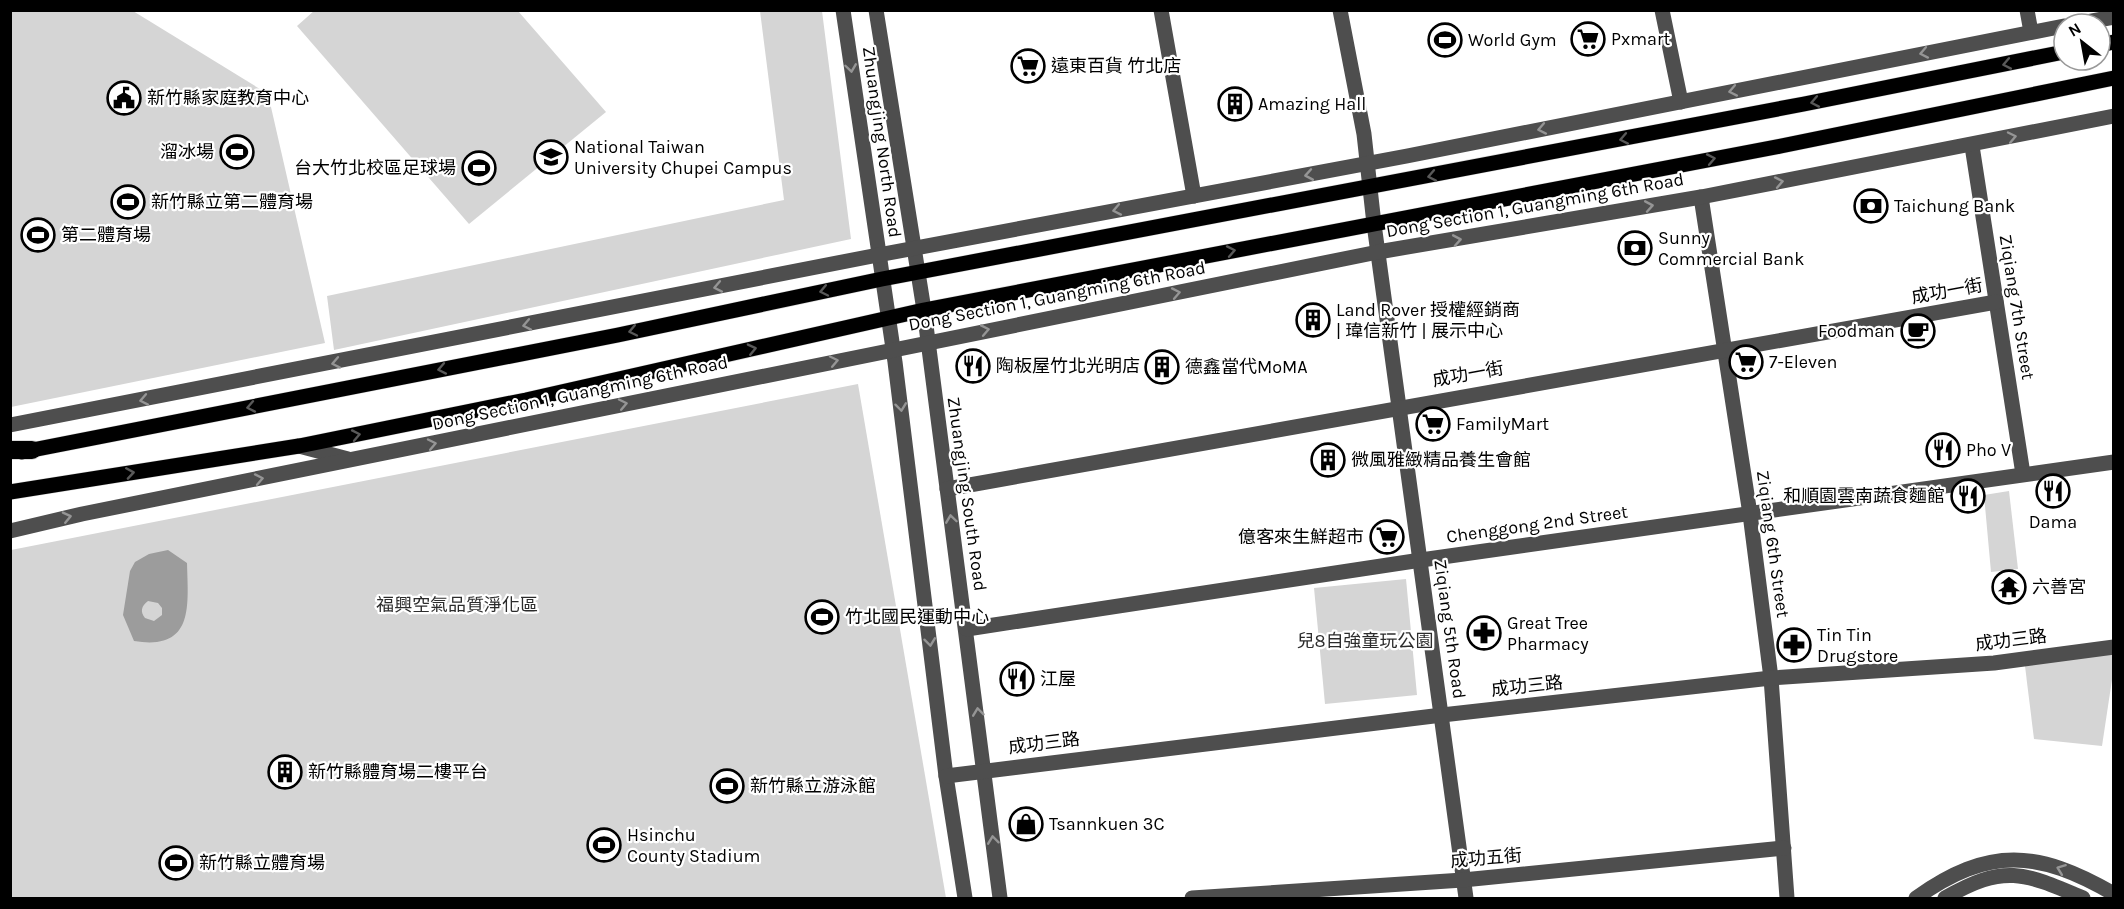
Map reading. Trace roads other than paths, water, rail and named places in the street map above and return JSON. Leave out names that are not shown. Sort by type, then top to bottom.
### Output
[{"type":"highway","points":[[10,452],[32,450]]},
{"type":"main road","points":[[32,450],[606,337],[882,279],[2052,54]]},
{"type":"main road","name":"Dong Section 1, Guangming 6th Road","points":[[10,492],[299,446],[526,400],[924,310],[2114,78]]},
{"type":"street","name":"Zhuangjing North Road","points":[[843,10],[882,279]]},
{"type":"street","name":"Zhuangjing North Road","points":[[876,10],[918,273]]},
{"type":"street","points":[[1161,10],[1194,196]]},
{"type":"street","name":"Ziqiang 5th Road","points":[[1340,10],[1364,134],[1398,406],[1466,898]]},
{"type":"street","points":[[1662,10],[1681,102]]},
{"type":"street","points":[[2027,10],[2031,32]]},
{"type":"street","points":[[10,425],[2052,28]]},
{"type":"street","name":"Dong Section 1, Guangming 6th Road","points":[[10,531],[892,349],[1378,252],[1701,197],[1972,146],[2114,116]]},
{"type":"street","name":"Ziqiang 7th Street","points":[[1972,146],[2023,474]]},
{"type":"street","name":"Ziqiang 6th Street","points":[[1701,197],[1750,514],[1770,678],[1787,898]]},
{"type":"street","name":"Zhuangjing South Road","points":[[918,273],[967,629],[1000,898]]},
{"type":"street","points":[[882,279],[946,776],[964,898]]},
{"type":"street","name":"成功一街","points":[[946,489],[1398,406],[1996,302]]},
{"type":"street","points":[[299,446],[354,460]]},
{"type":"street","name":"Chenggong 2nd Street","points":[[967,629],[1421,560],[2114,462]]},
{"type":"street","name":"成功三路","points":[[946,776],[1442,715],[1770,678],[1994,663],[2114,647]]},
{"type":"street","name":"成功五街","points":[[1191,898],[1464,880],[1784,848]]},
{"type":"street","points":[[1916,898],[1959,873],[1993,860],[2021,858],[2070,872],[2114,894]]},
{"type":"street","points":[[1945,898],[1981,878],[2008,874],[2042,880],[2083,898]]},
{"type":"place","name":"Pxmart","points":[[1588,39]]},
{"type":"place","name":"World Gym","points":[[1445,40]]},
{"type":"place","name":"遠東百貨 竹北店","points":[[1028,66]]},
{"type":"place","name":"新竹縣家庭教育中心","points":[[124,98]]},
{"type":"place","name":"Amazing Hall","points":[[1235,104]]},
{"type":"place","name":"溜冰場","points":[[237,152]]},
{"type":"place","name":"National Taiwan University Chupei Campus","points":[[551,157]]},
{"type":"place","name":"台大竹北校區足球場","points":[[479,168]]},
{"type":"place","name":"新竹縣立第二體育場","points":[[128,202]]},
{"type":"place","name":"Taichung Bank","points":[[1871,206]]},
{"type":"place","name":"第二體育場","points":[[38,235]]},
{"type":"place","name":"Sunny Commercial Bank","points":[[1635,248]]},
{"type":"place","name":"Land Rover 授權經銷商 | 瑋信新竹 | 展示中心","points":[[1313,320]]},
{"type":"place","name":"Foodman","points":[[1918,331]]},
{"type":"place","name":"7-Eleven","points":[[1746,362]]},
{"type":"place","name":"陶板屋竹北光明店","points":[[973,366]]},
{"type":"place","name":"德鑫當代MoMA","points":[[1162,367]]},
{"type":"place","name":"FamilyMart","points":[[1433,424]]},
{"type":"place","name":"Pho V","points":[[1943,450]]},
{"type":"place","name":"微風雅緻精品養生會館","points":[[1328,460]]},
{"type":"place","name":"Dama","points":[[2053,491]]},
{"type":"place","name":"和順園雲南蔬食麵館","points":[[1968,496]]},
{"type":"place","name":"億客來生鮮超市","points":[[1387,537]]},
{"type":"place","name":"六善宮","points":[[2009,587]]},
{"type":"place","name":"竹北國民運動中心","points":[[822,617]]},
{"type":"place","name":"Great Tree Pharmacy","points":[[1484,633]]},
{"type":"place","name":"Tin Tin Drugstore","points":[[1794,645]]},
{"type":"place","name":"江屋","points":[[1017,679]]},
{"type":"place","name":"新竹縣體育場二樓平台","points":[[285,772]]},
{"type":"place","name":"新竹縣立游泳館","points":[[727,786]]},
{"type":"place","name":"Tsannkuen 3C","points":[[1026,824]]},
{"type":"place","name":"Hsinchu County Stadium","points":[[604,845]]},
{"type":"place","name":"新竹縣立體育場","points":[[176,863]]},
{"type":"park label","name":"福興空氣品質淨化區","points":[[457,605]]},
{"type":"park label","name":"兒8自強童玩公園","points":[[1365,641]]}]
